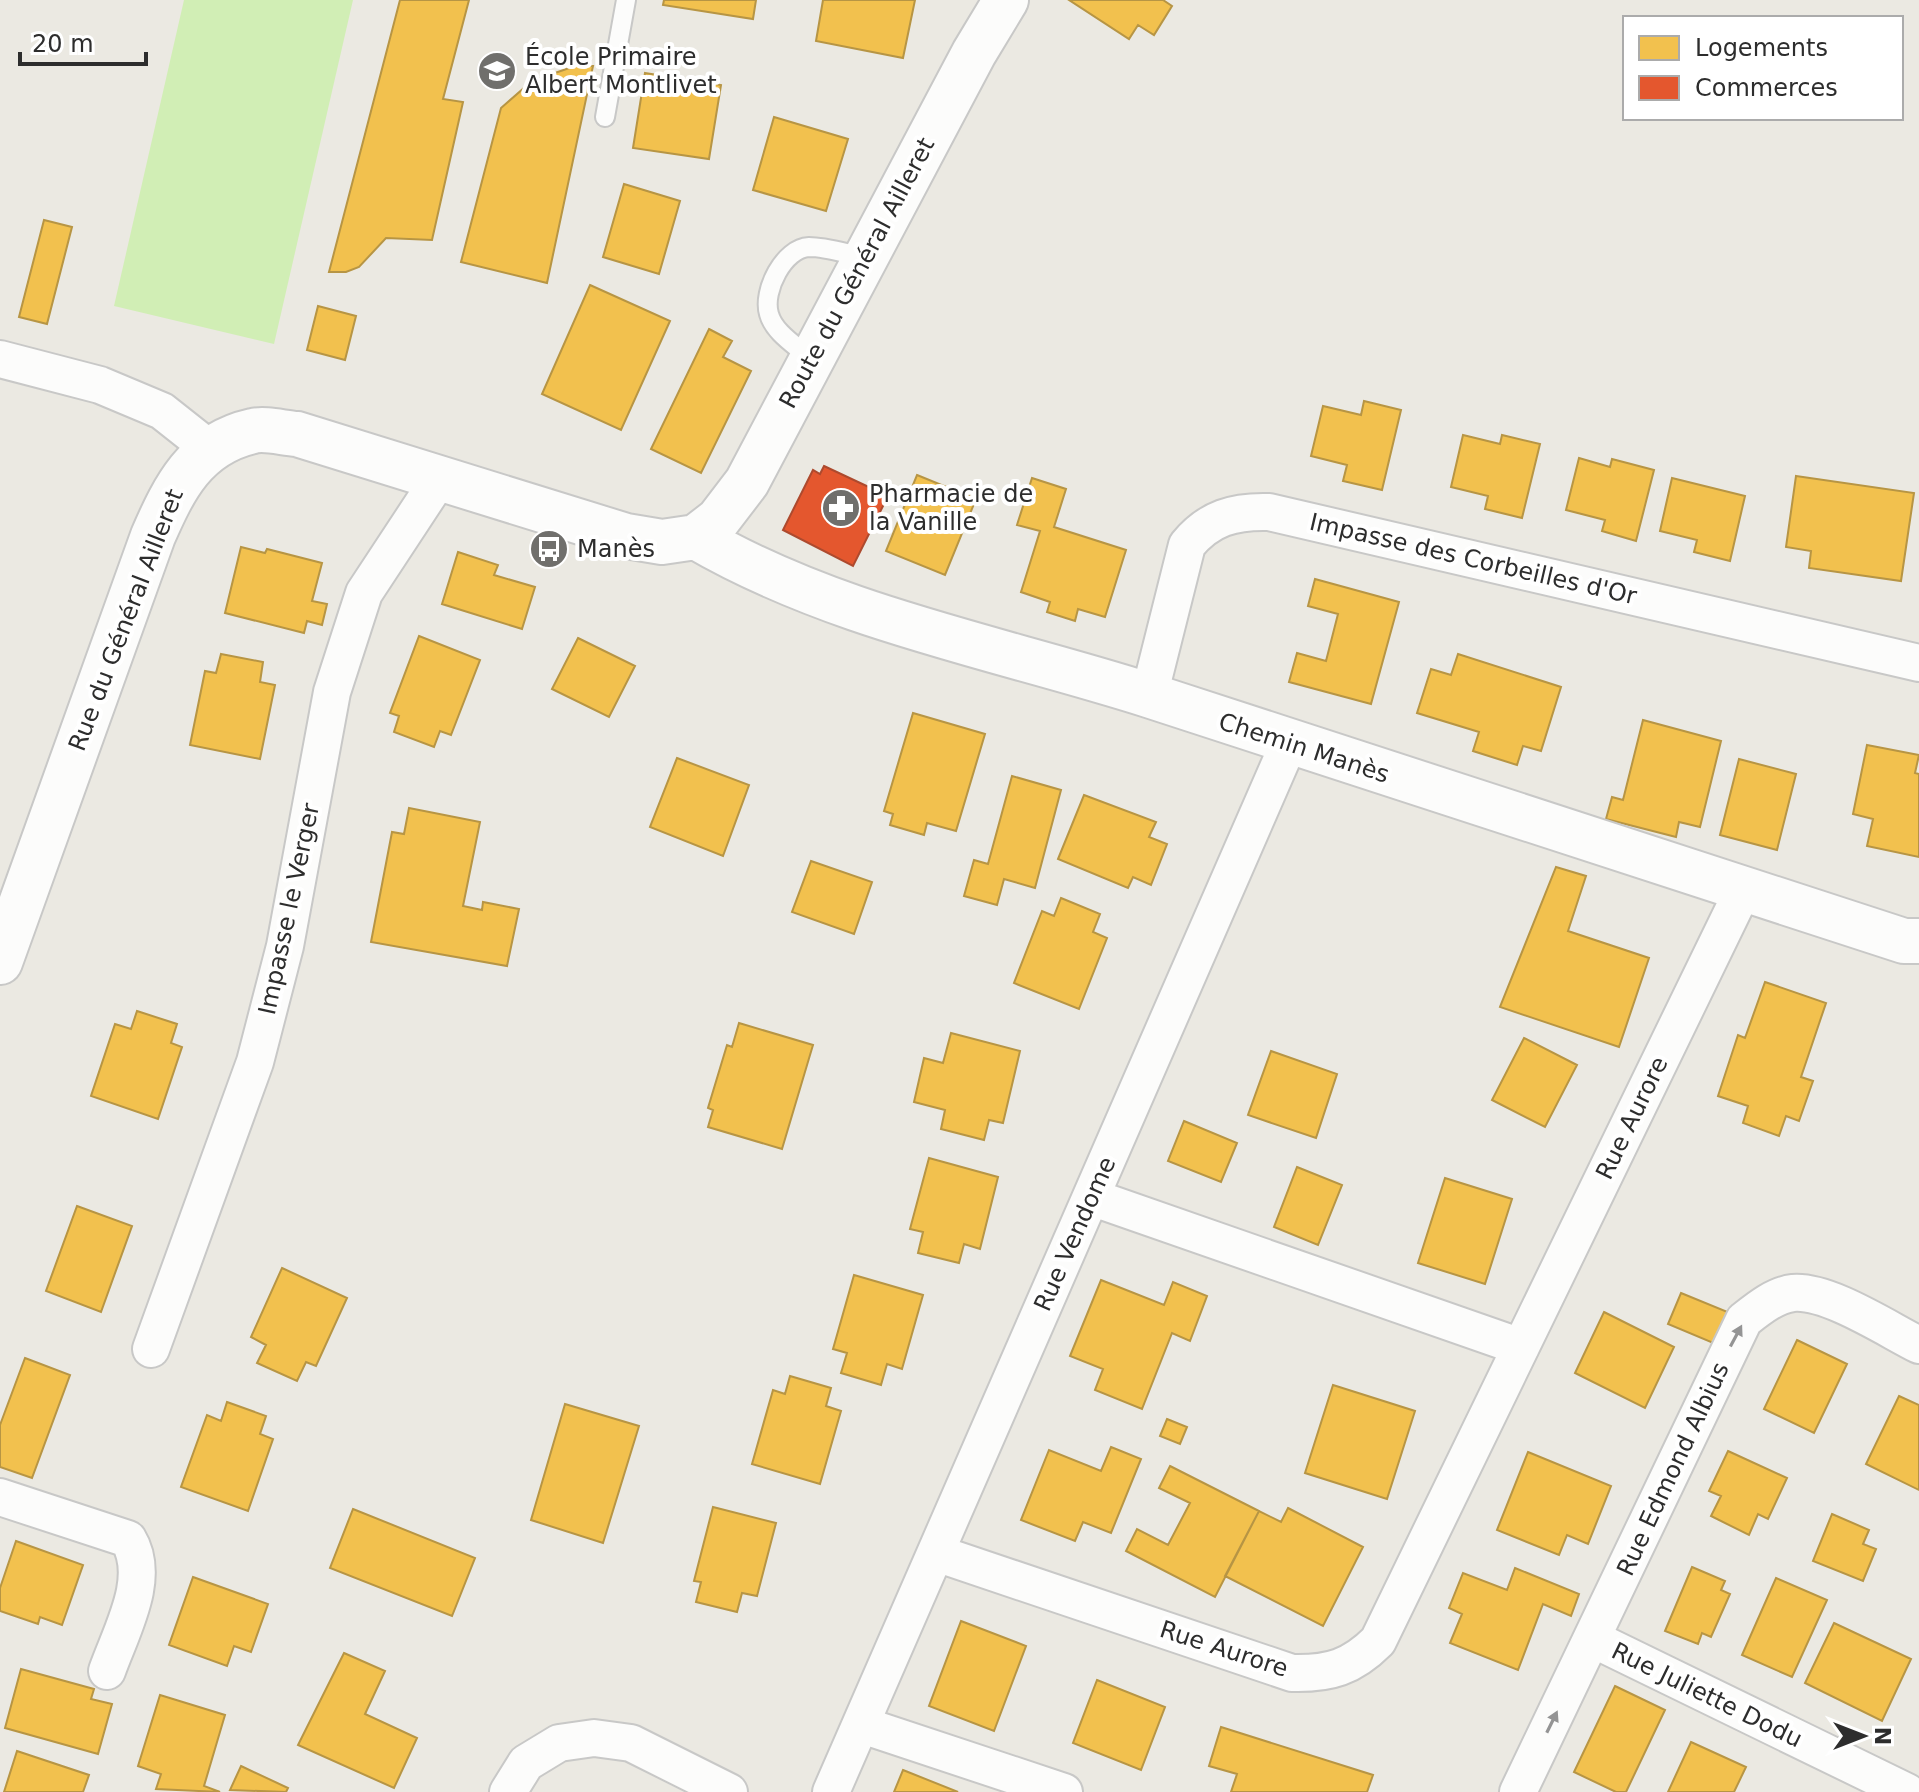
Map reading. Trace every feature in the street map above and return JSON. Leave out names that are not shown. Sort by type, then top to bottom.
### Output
[{"type":"main road","name":"Route du Général Ailleret","points":[[696,537],[718,520],[747,482],[864,257],[1006,0]]},
{"type":"main road","name":"Rue du Général Ailleret","points":[[0,962],[153,536],[177,482],[210,449],[254,430],[297,434],[626,536],[662,542],[696,537]]},
{"type":"main road","name":"Chemin Manès","points":[[696,537],[734,560],[820,597],[1149,696],[1914,944]]},
{"type":"street","points":[[0,359],[100,385],[162,411],[210,449]]},
{"type":"street","name":"Impasse le Verger","points":[[151,1349],[255,1062],[285,946],[336,678],[364,593],[439,479]]},
{"type":"street","name":"Impasse des Corbeilles d'Or","points":[[1149,696],[1187,545],[1202,527],[1247,511],[1269,512],[1919,663]]},
{"type":"street","name":"Rue Vendome","points":[[831,1792],[1289,743]]},
{"type":"street","name":"Rue Aurore","points":[[936,1553],[1292,1673],[1335,1671],[1357,1661],[1378,1641],[1743,890]]},
{"type":"street","points":[[1091,1197],[1521,1347]]},
{"type":"street","name":"Rue Edmond Albius","points":[[1518,1792],[1744,1320],[1765,1304],[1792,1293],[1823,1298],[1919,1345]]},
{"type":"street","points":[[0,1497],[128,1539],[135,1552],[135,1588],[107,1671]]},
{"type":"street","name":"Rue Juliette Dodu","points":[[1593,1639],[1907,1792]]},
{"type":"street","points":[[862,1725],[1064,1792]]},
{"type":"street","points":[[508,1792],[526,1763],[559,1743],[594,1738],[631,1743],[729,1792]]},
{"type":"lane","points":[[605,117],[626,0]]},
{"type":"lane","points":[[812,360],[775,327],[767,312],[769,295],[783,260],[795,251],[809,247],[864,257]]},
{"type":"green space","points":[[184,0],[353,0],[274,344],[114,306]]},
{"type":"building: Logements","points":[[400,0],[469,0],[443,99],[463,102],[432,240],[386,238],[359,267],[346,272],[329,272]]},
{"type":"building: Logements","points":[[664,0],[756,0],[753,19],[663,5]]},
{"type":"building: Logements","points":[[823,0],[915,0],[903,58],[816,41]]},
{"type":"building: Logements","points":[[1069,0],[1163,0],[1172,6],[1154,35],[1138,25],[1129,39]]},
{"type":"building: Logements","points":[[575,66],[593,66],[547,283],[461,262],[501,108],[532,81]]},
{"type":"building: Logements","points":[[645,73],[721,85],[709,159],[633,148]]},
{"type":"building: Logements","points":[[774,117],[848,139],[826,211],[753,190]]},
{"type":"building: Logements","points":[[624,184],[680,201],[659,274],[603,257]]},
{"type":"building: Logements","points":[[44,220],[72,227],[47,324],[19,317]]},
{"type":"building: Logements","points":[[590,285],[670,321],[621,430],[542,394]]},
{"type":"building: Logements","points":[[318,306],[356,316],[345,360],[307,350]]},
{"type":"building: Logements","points":[[709,329],[732,341],[723,357],[751,371],[701,473],[651,449]]},
{"type":"building: Logements","points":[[1364,401],[1401,410],[1382,490],[1343,481],[1347,465],[1311,456],[1323,406],[1361,415]]},
{"type":"building: Logements","points":[[1463,435],[1500,444],[1502,435],[1540,444],[1522,518],[1485,509],[1488,496],[1451,487]]},
{"type":"building: Logements","points":[[1579,458],[1610,467],[1612,459],[1654,470],[1636,541],[1602,531],[1605,520],[1566,510]]},
{"type":"building: Logements","points":[[917,475],[976,499],[945,575],[886,551]]},
{"type":"building: Logements","points":[[1796,476],[1914,493],[1901,581],[1809,568],[1811,551],[1786,547]]},
{"type":"building: Logements","points":[[1032,478],[1066,489],[1054,527],[1126,550],[1105,617],[1078,609],[1075,621],[1047,612],[1050,602],[1021,592],[1040,531],[1017,525]]},
{"type":"building: Logements","points":[[1672,478],[1745,496],[1730,561],[1694,552],[1697,540],[1660,531]]},
{"type":"building: Logements","points":[[241,547],[265,553],[267,549],[322,563],[312,601],[327,604],[322,625],[307,621],[304,633],[225,613]]},
{"type":"building: Logements","points":[[458,552],[498,565],[494,575],[535,587],[522,629],[442,604]]},
{"type":"building: Logements","points":[[1315,579],[1399,602],[1371,704],[1289,682],[1297,653],[1326,661],[1338,614],[1308,606]]},
{"type":"building: Logements","points":[[419,636],[480,660],[451,735],[440,731],[434,747],[394,732],[399,716],[390,713]]},
{"type":"building: Logements","points":[[578,638],[635,666],[609,717],[552,689]]},
{"type":"building: Logements","points":[[221,654],[263,662],[260,682],[275,685],[260,759],[190,745],[205,671],[216,673]]},
{"type":"building: Logements","points":[[1458,654],[1561,687],[1541,751],[1523,746],[1517,765],[1473,751],[1479,732],[1417,713],[1431,669],[1451,675]]},
{"type":"building: Logements","points":[[913,713],[985,734],[956,831],[927,823],[924,835],[890,825],[893,814],[884,811]]},
{"type":"building: Logements","points":[[1643,720],[1721,741],[1700,827],[1679,822],[1676,837],[1606,819],[1612,797],[1623,800]]},
{"type":"building: Logements","points":[[1867,745],[1919,755],[1915,773],[1919,774],[1919,857],[1867,846],[1873,819],[1853,814]]},
{"type":"building: Logements","points":[[677,758],[749,785],[723,856],[650,827]]},
{"type":"building: Logements","points":[[1739,759],[1796,774],[1777,850],[1720,835]]},
{"type":"building: Logements","points":[[1012,776],[1061,790],[1035,888],[1004,879],[997,905],[964,896],[974,860],[988,864]]},
{"type":"building: Logements","points":[[1084,795],[1156,822],[1149,837],[1167,844],[1151,885],[1133,877],[1128,888],[1058,859]]},
{"type":"building: Logements","points":[[409,808],[480,822],[463,906],[482,910],[483,902],[519,909],[507,966],[371,942],[392,832],[404,834]]},
{"type":"building: Logements","points":[[811,861],[872,882],[854,934],[792,912]]},
{"type":"building: Logements","points":[[1556,867],[1586,876],[1568,931],[1649,958],[1619,1047],[1500,1007]]},
{"type":"building: Logements","points":[[1061,898],[1100,914],[1093,932],[1107,938],[1079,1009],[1014,983],[1042,911],[1054,916]]},
{"type":"building: Logements","points":[[1765,982],[1826,1003],[1801,1077],[1813,1081],[1799,1121],[1786,1116],[1779,1136],[1743,1123],[1748,1106],[1718,1096],[1738,1035],[1745,1038]]},
{"type":"building: Logements","points":[[137,1011],[177,1024],[171,1043],[182,1047],[158,1119],[91,1096],[115,1024],[131,1029]]},
{"type":"building: Logements","points":[[739,1023],[813,1045],[782,1149],[708,1127],[713,1110],[708,1108],[727,1045],[732,1047]]},
{"type":"building: Logements","points":[[951,1033],[1020,1051],[1003,1123],[989,1120],[984,1140],[941,1129],[945,1110],[914,1102],[924,1058],[943,1063]]},
{"type":"building: Logements","points":[[1524,1038],[1577,1065],[1545,1127],[1492,1100]]},
{"type":"building: Logements","points":[[1271,1051],[1337,1074],[1316,1138],[1248,1115]]},
{"type":"building: Logements","points":[[1184,1121],[1237,1143],[1221,1182],[1168,1161]]},
{"type":"building: Logements","points":[[929,1158],[998,1177],[980,1249],[964,1244],[959,1263],[918,1253],[923,1232],[910,1229]]},
{"type":"building: Logements","points":[[1297,1167],[1342,1185],[1318,1245],[1274,1227]]},
{"type":"building: Logements","points":[[1445,1178],[1512,1199],[1485,1284],[1418,1263]]},
{"type":"building: Logements","points":[[77,1206],[132,1226],[101,1312],[46,1291]]},
{"type":"building: Logements","points":[[282,1268],[347,1298],[316,1366],[306,1362],[297,1381],[257,1363],[266,1345],[251,1337]]},
{"type":"building: Logements","points":[[854,1275],[923,1295],[902,1369],[887,1364],[881,1385],[841,1373],[847,1353],[833,1349]]},
{"type":"building: Logements","points":[[1101,1280],[1164,1305],[1173,1282],[1207,1296],[1190,1341],[1172,1333],[1142,1409],[1095,1390],[1103,1369],[1070,1356]]},
{"type":"building: Logements","points":[[1681,1293],[1730,1313],[1718,1345],[1668,1324]]},
{"type":"building: Logements","points":[[1604,1312],[1674,1347],[1645,1408],[1575,1373]]},
{"type":"building: Logements","points":[[1797,1340],[1847,1364],[1814,1433],[1764,1409]]},
{"type":"building: Logements","points":[[25,1358],[70,1375],[32,1478],[0,1467],[0,1425]]},
{"type":"building: Logements","points":[[790,1376],[831,1388],[826,1406],[841,1411],[820,1484],[752,1464],[773,1390],[785,1394]]},
{"type":"building: Logements","points":[[1333,1385],[1415,1411],[1387,1499],[1305,1473]]},
{"type":"building: Logements","points":[[1899,1396],[1919,1405],[1919,1490],[1866,1464]]},
{"type":"building: Logements","points":[[227,1402],[266,1416],[260,1434],[273,1439],[248,1511],[181,1487],[207,1415],[221,1421]]},
{"type":"building: Logements","points":[[565,1404],[639,1426],[603,1543],[531,1520]]},
{"type":"building: Logements","points":[[1167,1419],[1187,1427],[1180,1444],[1160,1436]]},
{"type":"building: Logements","points":[[1111,1447],[1141,1459],[1111,1533],[1083,1522],[1075,1541],[1021,1520],[1049,1450],[1101,1471]]},
{"type":"building: Logements","points":[[1728,1451],[1787,1478],[1768,1519],[1758,1514],[1749,1535],[1711,1516],[1721,1496],[1709,1491]]},
{"type":"building: Logements","points":[[1528,1452],[1611,1486],[1588,1544],[1567,1535],[1559,1555],[1497,1530]]},
{"type":"building: Logements","points":[[1170,1466],[1259,1511],[1215,1597],[1126,1551],[1137,1529],[1168,1545],[1190,1503],[1159,1488]]},
{"type":"building: Logements","points":[[713,1507],[776,1523],[757,1596],[742,1593],[737,1612],[696,1602],[701,1582],[694,1581]]},
{"type":"building: Logements","points":[[1288,1508],[1363,1547],[1323,1626],[1225,1576],[1259,1511],[1281,1522]]},
{"type":"building: Logements","points":[[353,1509],[475,1558],[452,1616],[330,1568]]},
{"type":"building: Logements","points":[[1832,1514],[1869,1530],[1863,1544],[1876,1549],[1863,1581],[1813,1561]]},
{"type":"building: Logements","points":[[16,1541],[83,1565],[62,1625],[40,1617],[38,1624],[0,1611],[0,1588]]},
{"type":"building: Logements","points":[[1692,1567],[1725,1581],[1721,1590],[1730,1594],[1711,1637],[1702,1633],[1698,1644],[1665,1631]]},
{"type":"building: Logements","points":[[1515,1568],[1579,1594],[1571,1616],[1543,1604],[1518,1670],[1450,1643],[1462,1614],[1449,1608],[1463,1573],[1507,1590]]},
{"type":"building: Logements","points":[[193,1577],[268,1604],[251,1652],[234,1646],[227,1666],[169,1645]]},
{"type":"building: Logements","points":[[1776,1578],[1827,1600],[1792,1677],[1742,1655]]},
{"type":"building: Logements","points":[[961,1621],[1026,1646],[994,1731],[929,1706]]},
{"type":"building: Logements","points":[[1834,1623],[1911,1659],[1882,1721],[1805,1683]]},
{"type":"building: Logements","points":[[344,1653],[385,1671],[365,1714],[417,1738],[394,1788],[298,1745]]},
{"type":"building: Logements","points":[[21,1669],[94,1689],[91,1699],[112,1704],[98,1754],[5,1728]]},
{"type":"building: Logements","points":[[1097,1680],[1165,1707],[1141,1770],[1073,1743]]},
{"type":"building: Logements","points":[[1615,1686],[1665,1710],[1626,1792],[1616,1792],[1574,1772]]},
{"type":"building: Logements","points":[[160,1695],[225,1715],[204,1786],[220,1792],[156,1789],[161,1774],[138,1766]]},
{"type":"building: Logements","points":[[1221,1727],[1373,1775],[1367,1792],[1231,1792],[1237,1774],[1209,1766]]},
{"type":"building: Logements","points":[[1691,1742],[1746,1767],[1734,1792],[1668,1792]]},
{"type":"building: Logements","points":[[17,1751],[89,1775],[83,1792],[4,1792]]},
{"type":"building: Logements","points":[[241,1766],[288,1788],[286,1792],[230,1790]]},
{"type":"building: Logements","points":[[903,1770],[958,1792],[894,1792]]},
{"type":"building: Commerces","points":[[824,466],[888,496],[853,566],[783,530],[813,470],[820,474]]},
{"type":"place","name":"École Primaire Albert Montlivet","points":[[497,71]]},
{"type":"place","name":"Pharmacie de la Vanille","points":[[841,508]]},
{"type":"place","name":"Manès","points":[[549,549]]}]
